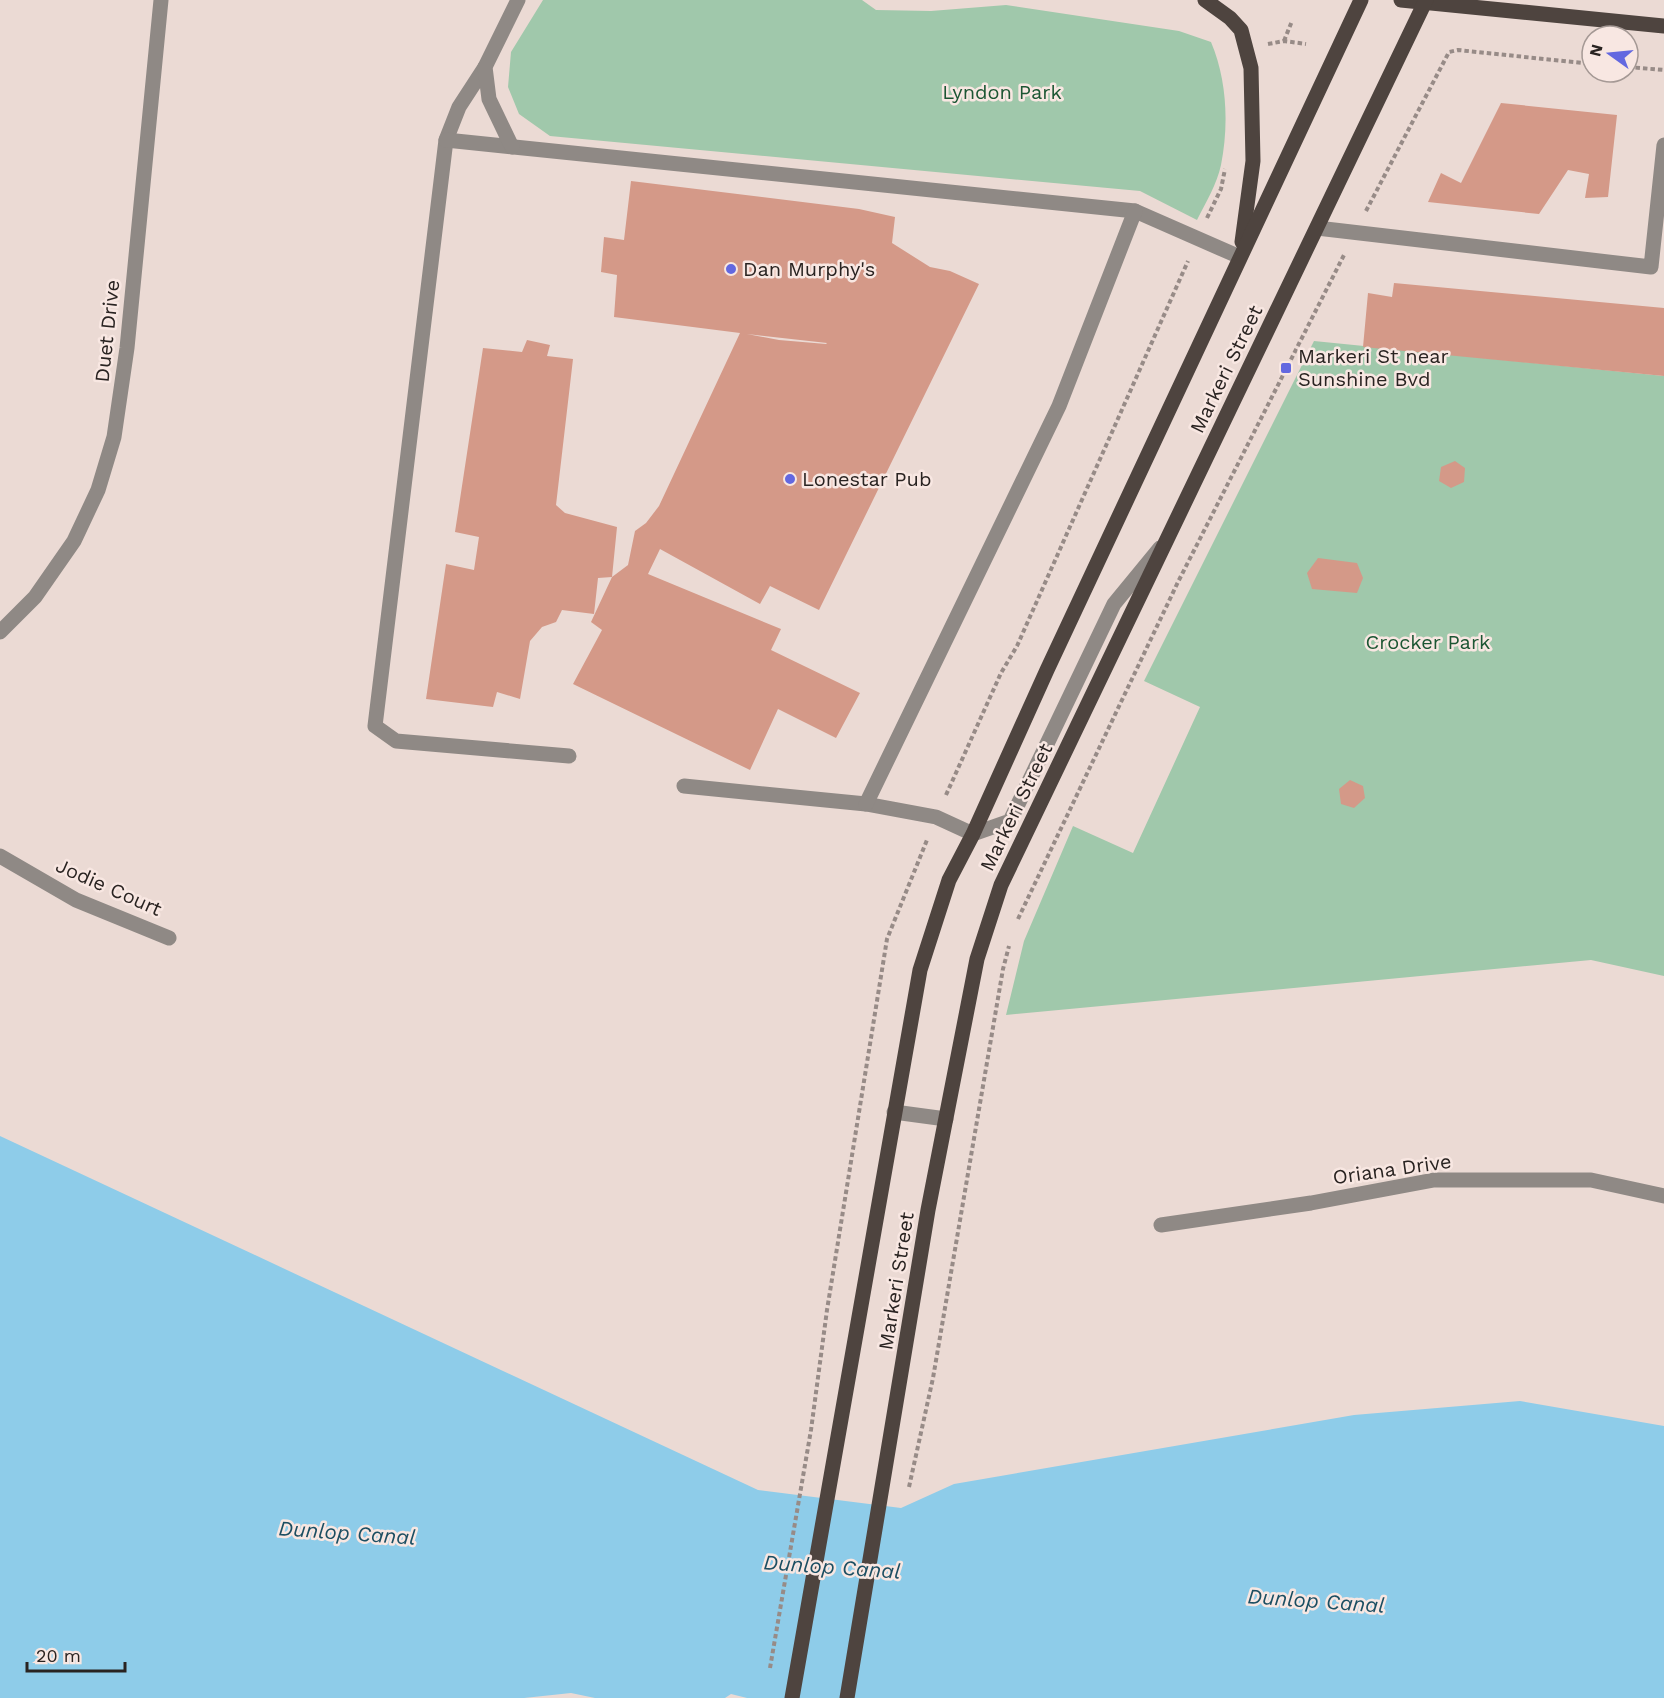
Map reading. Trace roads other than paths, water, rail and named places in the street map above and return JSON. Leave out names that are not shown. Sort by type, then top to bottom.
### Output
[{"type":"main road","points":[[1205,0],[1230,18],[1241,30],[1251,68],[1253,161],[1240,257]]},
{"type":"main road","name":"Markeri Street","points":[[792,1698],[920,970],[949,880],[973,834],[1047,670],[1361,0]]},
{"type":"main road","points":[[1401,0],[1664,26]]},
{"type":"main road","name":"Markeri Street","points":[[847,1698],[928,1210],[977,959],[1002,885],[1425,1]]},
{"type":"street","name":"Duet Drive","points":[[0,632],[35,597],[74,541],[98,490],[114,437],[127,348],[161,0]]},
{"type":"street","points":[[518,0],[485,67],[459,107],[446,140],[375,726],[396,741],[569,756]]},
{"type":"street","points":[[485,67],[489,99],[512,147]]},
{"type":"street","points":[[446,140],[1135,211],[1240,257]]},
{"type":"street","points":[[1317,228],[1651,267],[1664,145]]},
{"type":"street","points":[[866,804],[1059,406],[1135,211]]},
{"type":"street","points":[[684,786],[866,804],[936,817],[973,834],[1010,820],[1114,604],[1168,539]]},
{"type":"street","name":"Jodie Court","points":[[0,856],[76,900],[170,938]]},
{"type":"street","points":[[894,1112],[946,1119]]},
{"type":"street","name":"Oriana Drive","points":[[1161,1225],[1311,1203],[1434,1180],[1590,1180],[1664,1196]]},
{"type":"water","name":"Dunlop Canal","points":[[0,1136],[758,1490],[901,1508],[954,1484],[1354,1415],[1520,1401],[1664,1426],[1664,1698],[747,1698],[731,1694],[725,1698],[595,1698],[571,1693],[524,1698],[0,1698]]},
{"type":"place","name":"Dan Murphy's","points":[[731,269]]},
{"type":"place","name":"Markeri St near Sunshine Bvd","points":[[1286,368]]},
{"type":"place","name":"Lonestar Pub","points":[[790,479]]},
{"type":"park label","name":"Lyndon Park","points":[[1002,92]]},
{"type":"park label","name":"Crocker Park","points":[[1428,642]]}]
